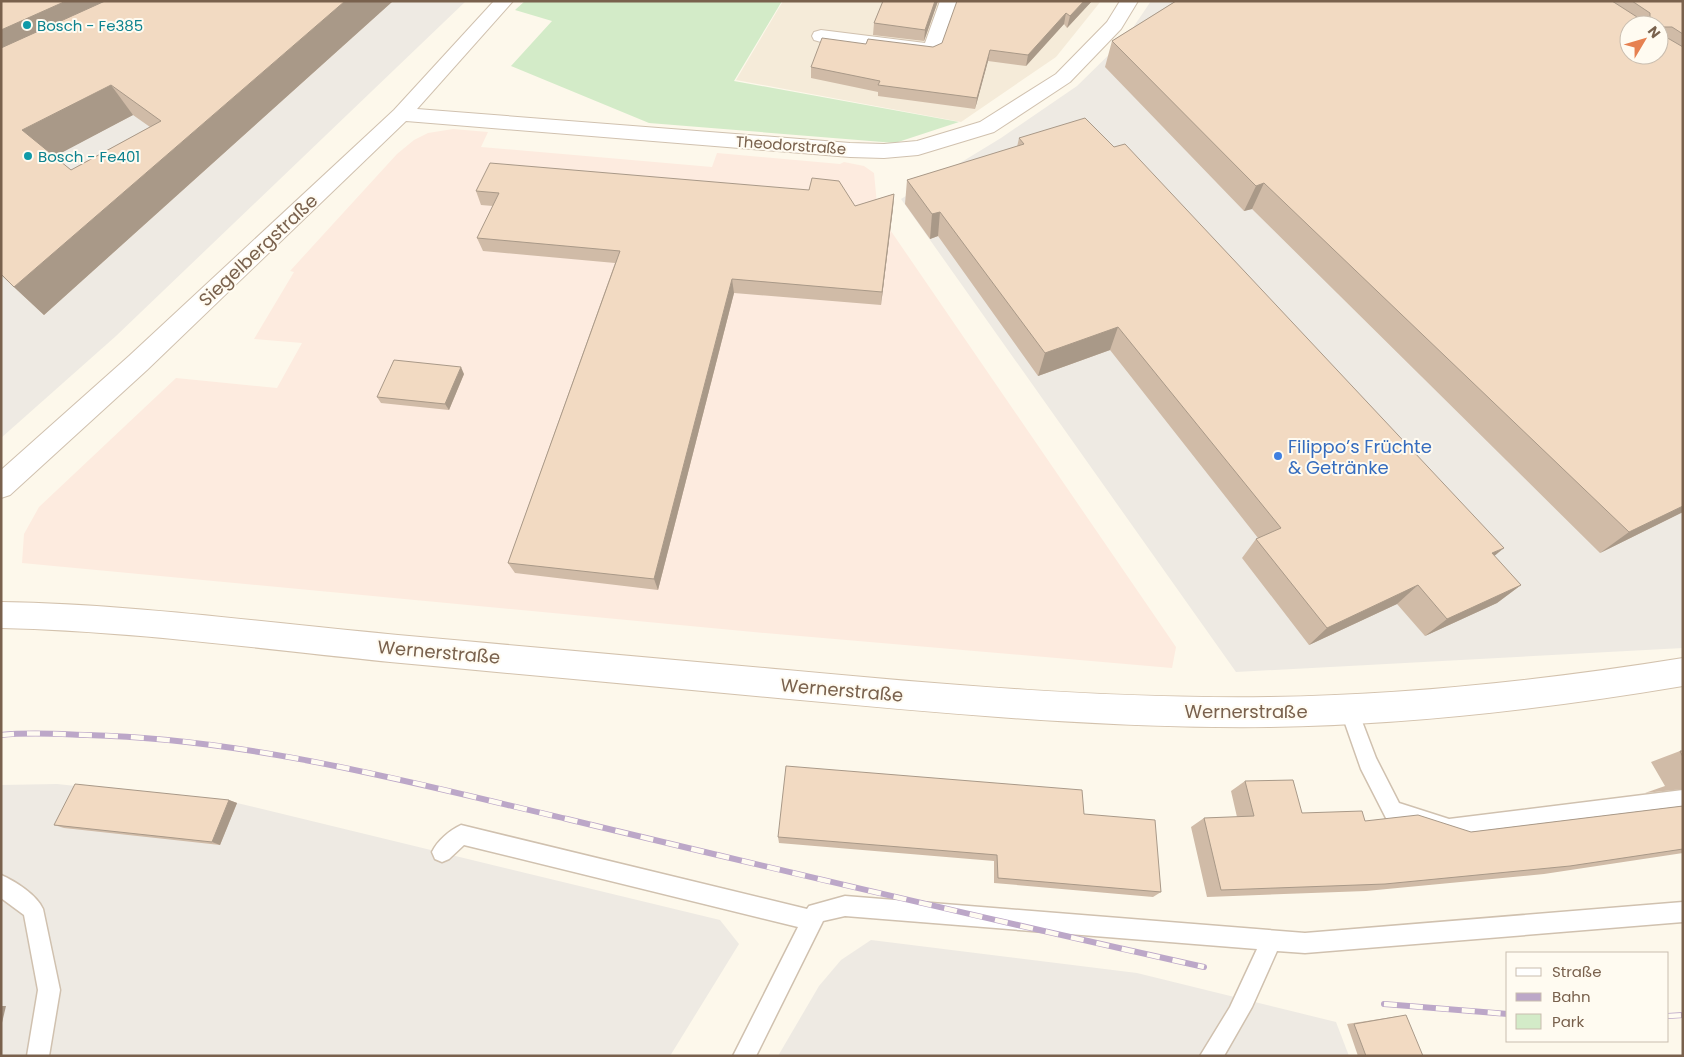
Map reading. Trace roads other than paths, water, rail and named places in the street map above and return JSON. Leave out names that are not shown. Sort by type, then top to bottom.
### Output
[{"type":"street","name":"Siegelbergstraße","points":[[1,487],[138,363],[401,114],[504,1]]},
{"type":"street","points":[[821,36],[932,50],[949,1]]},
{"type":"street","name":"Theodorstraße","points":[[401,114],[850,150],[884,151],[918,148],[987,127],[1063,78],[1114,25],[1129,1]]},
{"type":"street","name":"Wernerstraße","points":[[1,615],[46,615],[170,625],[338,643],[1009,705],[1211,712],[1349,709],[1510,698],[1683,672]]},
{"type":"lane","points":[[1349,709],[1368,762],[1393,811],[1448,830],[1683,800]]},
{"type":"lane","points":[[442,852],[461,835],[812,921]]},
{"type":"lane","points":[[1,885],[34,909],[49,990],[38,1056]]},
{"type":"lane","points":[[744,1056],[816,914],[845,906],[1305,943],[1683,912]]},
{"type":"lane","points":[[1211,1056],[1229,1030],[1256,978],[1271,940]]},
{"type":"railway","points":[[1,735],[44,734],[148,738],[209,745],[329,765],[389,777],[1204,967]]},
{"type":"railway","points":[[1384,1004],[1506,1014]]},
{"type":"railway","points":[[1669,1016],[1683,1015]]},
{"type":"place","name":"Bosch - Fe385","points":[[27,25]]},
{"type":"place","name":"Bosch - Fe401","points":[[28,156]]},
{"type":"place","name":"Filippo’s Früchte & Getränke","points":[[1278,456]]}]
